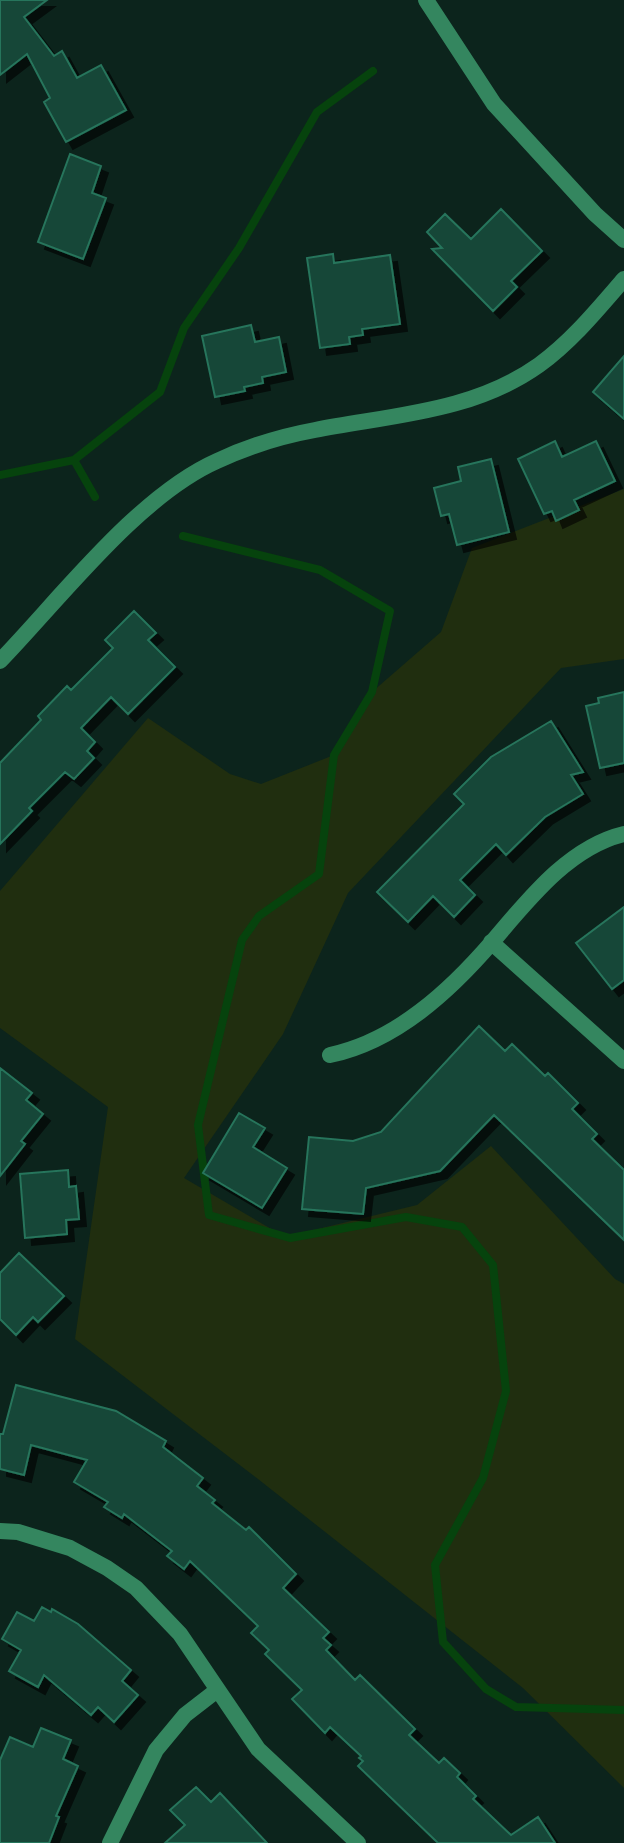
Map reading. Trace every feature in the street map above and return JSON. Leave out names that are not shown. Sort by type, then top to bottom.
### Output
[{"type":"street","points":[[426,0],[494,104],[595,214],[624,240]]},
{"type":"street","points":[[0,661],[118,535],[179,482],[216,461],[311,430],[462,403],[507,384],[540,364],[584,326],[624,279]]},
{"type":"street","points":[[330,1055],[353,1050],[404,1023],[428,1006],[491,942],[517,910],[555,874],[586,851],[624,834]]},
{"type":"street","points":[[491,942],[624,1061]]},
{"type":"street","points":[[0,1531],[18,1532],[70,1548],[136,1588],[180,1634],[258,1749],[358,1843]]},
{"type":"street","points":[[110,1843],[156,1750],[185,1715],[216,1691]]},
{"type":"green space","points":[[624,489],[624,659],[561,668],[348,893],[283,1034],[184,1178],[285,1237],[417,1205],[491,1146],[615,1279],[624,1284],[624,1788],[523,1688],[75,1339],[108,1107],[0,1028],[0,891],[148,718],[230,774],[261,784],[334,755],[372,692],[441,632],[472,548]]},
{"type":"building","points":[[0,0],[47,0],[24,17],[54,56],[62,51],[77,78],[101,65],[126,110],[66,142],[44,102],[50,98],[27,54],[0,75]]},
{"type":"building","points":[[70,154],[101,166],[92,193],[106,198],[83,259],[38,242]]},
{"type":"building","points":[[501,209],[542,251],[511,281],[517,287],[493,311],[432,249],[442,248],[427,232],[445,214],[471,239]]},
{"type":"building","points":[[333,254],[334,263],[390,255],[400,324],[362,329],[363,335],[349,337],[350,344],[320,348],[307,258]]},
{"type":"building","points":[[251,325],[255,342],[279,337],[286,372],[262,377],[263,383],[244,387],[245,391],[215,397],[202,336]]},
{"type":"building","points":[[624,356],[624,419],[593,392]]},
{"type":"building","points":[[555,441],[562,457],[596,441],[615,481],[574,500],[579,510],[556,521],[552,511],[544,514],[518,459]]},
{"type":"building","points":[[491,459],[509,532],[457,545],[449,514],[441,516],[434,488],[461,481],[458,467]]},
{"type":"building","points":[[134,611],[156,633],[148,640],[175,667],[128,714],[111,697],[81,728],[95,742],[87,751],[94,758],[74,779],[65,772],[29,808],[32,811],[0,844],[0,763],[41,720],[38,716],[67,686],[71,690],[113,648],[105,640]]},
{"type":"building","points":[[624,692],[624,763],[600,768],[586,706],[599,703],[598,698]]},
{"type":"building","points":[[551,721],[583,772],[571,775],[583,794],[545,817],[506,855],[496,844],[460,880],[475,895],[454,917],[433,896],[408,922],[377,892],[464,804],[454,794],[491,757]]},
{"type":"building","points":[[624,907],[624,980],[612,989],[576,943]]},
{"type":"building","points":[[479,1026],[505,1051],[512,1044],[545,1076],[548,1073],[578,1103],[572,1109],[597,1134],[592,1139],[624,1170],[624,1240],[494,1115],[440,1171],[366,1188],[363,1214],[302,1209],[309,1137],[353,1141],[381,1132]]},
{"type":"building","points":[[0,1068],[32,1093],[26,1100],[43,1114],[21,1141],[25,1144],[0,1176]]},
{"type":"building","points":[[239,1113],[265,1128],[253,1147],[287,1168],[262,1208],[203,1173]]},
{"type":"building","points":[[68,1170],[69,1187],[76,1186],[79,1219],[66,1220],[67,1234],[25,1238],[20,1174]]},
{"type":"building","points":[[19,1253],[64,1296],[38,1322],[33,1317],[16,1335],[0,1319],[0,1273]]},
{"type":"building","points":[[16,1385],[116,1411],[166,1441],[163,1447],[203,1478],[197,1486],[215,1500],[212,1503],[246,1530],[249,1527],[296,1574],[283,1588],[329,1632],[323,1638],[331,1645],[326,1650],[355,1680],[360,1675],[415,1729],[409,1735],[439,1763],[444,1758],[460,1773],[457,1777],[476,1796],[473,1799],[511,1835],[538,1817],[555,1843],[438,1843],[358,1766],[363,1761],[359,1758],[361,1756],[330,1727],[325,1733],[292,1699],[302,1690],[265,1654],[269,1650],[251,1633],[258,1626],[190,1561],[184,1569],[167,1556],[172,1551],[124,1514],[122,1518],[104,1507],[108,1502],[74,1482],[87,1460],[31,1445],[24,1475],[0,1469],[0,1434],[3,1434]]},
{"type":"building","points":[[42,1607],[51,1612],[52,1609],[78,1624],[131,1670],[122,1681],[138,1695],[114,1722],[98,1707],[91,1715],[44,1675],[38,1687],[9,1671],[21,1650],[2,1639],[17,1612],[34,1621]]},
{"type":"building","points":[[41,1728],[71,1740],[63,1759],[78,1766],[56,1816],[59,1817],[49,1843],[0,1843],[0,1760],[10,1737],[33,1747]]},
{"type":"building","points":[[196,1787],[211,1802],[220,1793],[267,1843],[165,1843],[185,1825],[170,1810]]},
{"type":"waterway","points":[[0,475],[74,460],[160,392],[184,328],[239,248],[317,112],[373,71]]},
{"type":"waterway","points":[[74,460],[95,497]]},
{"type":"waterway","points":[[183,536],[320,570],[390,611],[372,692],[334,755],[319,874],[259,916],[242,940],[198,1125],[209,1215],[290,1238],[406,1217],[462,1227],[493,1265],[506,1391],[483,1478],[435,1565],[443,1642],[486,1689],[516,1707],[624,1710]]}]
